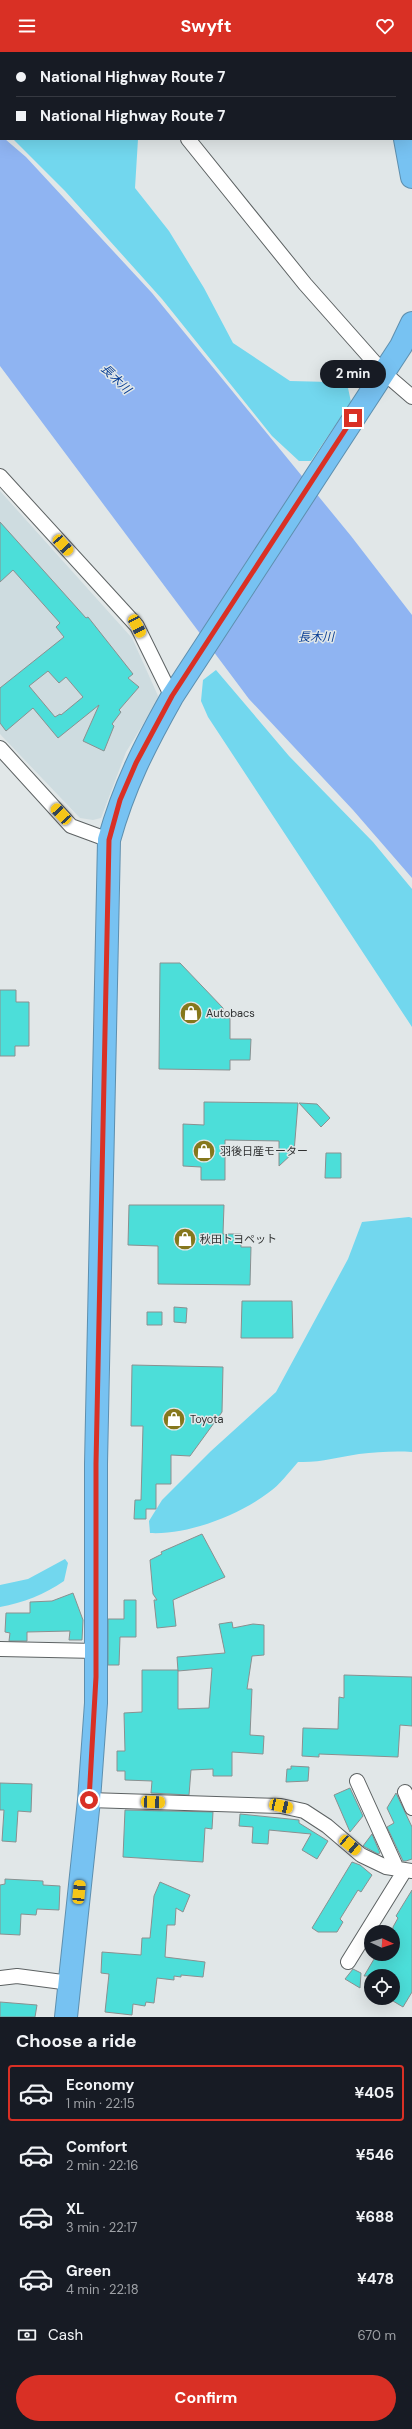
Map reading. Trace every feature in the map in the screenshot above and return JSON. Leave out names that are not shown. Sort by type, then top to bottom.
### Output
[{"type":"highway","points":[[405,140],[412,177]]},
{"type":"highway","points":[[66,2017],[94,1746],[97,1651],[96,1464],[109,840],[120,800],[136,765],[177,690],[401,346],[412,323]]},
{"type":"street","points":[[189,140],[381,376],[412,397]]},
{"type":"street","points":[[0,476],[137,626],[177,690]]},
{"type":"street","points":[[0,748],[72,826],[109,840]]},
{"type":"street","points":[[0,1649],[97,1651]]},
{"type":"street","points":[[357,1781],[405,1870]]},
{"type":"street","points":[[405,1792],[412,1808]]},
{"type":"street","points":[[89,1800],[281,1806],[304,1811],[327,1826],[361,1855],[386,1867],[405,1870]]},
{"type":"street","points":[[348,1962],[405,1870]]},
{"type":"street","points":[[0,1978],[17,1976],[70,1983]]},
{"type":"shaded area","points":[[14,140],[138,140],[135,188],[169,231],[204,288],[233,343],[290,381],[330,382],[348,388],[351,402],[311,461],[299,461],[272,436],[162,299],[65,191]]},
{"type":"shaded area","points":[[0,491],[132,638],[159,698],[126,752],[101,818],[93,820],[80,818],[0,734]]},
{"type":"shaded area","points":[[216,670],[289,756],[373,842],[412,889],[412,1027],[208,717],[201,701],[203,680]]},
{"type":"shaded area","points":[[409,1217],[412,1218],[412,1452],[359,1454],[321,1461],[298,1462],[272,1490],[242,1509],[196,1527],[180,1531],[150,1533],[149,1521],[162,1500],[211,1451],[276,1392],[348,1259],[362,1222]]},
{"type":"shaded area","points":[[65,1559],[68,1563],[64,1581],[34,1597],[0,1607],[0,1585],[28,1579]]},
{"type":"water","name":"長木川","points":[[0,140],[6,140],[26,157],[152,293],[351,536],[412,615],[412,878],[353,810],[249,699],[0,366]]},
{"type":"building","points":[[0,522],[86,618],[88,617],[133,674],[128,678],[139,687],[119,710],[121,712],[112,724],[114,726],[104,751],[83,741],[99,705],[58,738],[33,708],[6,731],[0,723],[0,688],[64,637],[56,627],[60,623],[13,570],[0,582]],"holes":[[[48,671],[59,683],[66,677],[83,697],[61,715],[60,714],[55,717],[29,686]]]},
{"type":"building","name":"Autobacs","points":[[160,963],[180,963],[223,1008],[223,1018],[230,1018],[230,1039],[251,1039],[250,1060],[230,1060],[230,1070],[159,1069]]},
{"type":"building","points":[[0,990],[16,990],[16,1002],[29,1002],[29,1046],[15,1046],[15,1056],[0,1056]]},
{"type":"building","name":"羽後日産モーター","points":[[204,1102],[298,1103],[294,1152],[279,1166],[279,1141],[225,1140],[225,1180],[201,1180],[201,1167],[183,1166],[183,1124],[204,1125]]},
{"type":"building","points":[[299,1103],[317,1104],[330,1118],[321,1127]]},
{"type":"building","points":[[326,1153],[341,1153],[341,1178],[325,1178]]},
{"type":"building","name":"秋田トヨペット","points":[[129,1205],[224,1205],[223,1234],[241,1234],[241,1247],[251,1247],[250,1285],[158,1284],[158,1246],[128,1245]]},
{"type":"building","points":[[242,1301],[292,1301],[293,1338],[241,1338]]},
{"type":"building","points":[[174,1307],[187,1308],[186,1323],[174,1322]]},
{"type":"building","points":[[147,1312],[162,1312],[162,1325],[147,1325]]},
{"type":"building","name":"Toyota","points":[[132,1365],[223,1367],[222,1412],[190,1456],[171,1455],[171,1484],[156,1484],[156,1509],[146,1509],[146,1519],[134,1519],[135,1500],[141,1500],[143,1426],[131,1426]]},
{"type":"building","points":[[202,1534],[225,1577],[173,1600],[176,1626],[157,1628],[154,1600],[157,1600],[153,1594],[150,1560],[162,1554],[161,1552]]},
{"type":"building","points":[[73,1593],[83,1620],[82,1640],[69,1640],[70,1631],[27,1632],[27,1641],[9,1641],[10,1633],[5,1632],[6,1613],[30,1613],[30,1602],[52,1601]]},
{"type":"building","points":[[124,1600],[136,1600],[136,1637],[120,1637],[119,1665],[108,1665],[108,1619],[124,1619]]},
{"type":"building","points":[[232,1622],[233,1628],[253,1624],[264,1625],[264,1655],[252,1656],[247,1689],[252,1689],[250,1735],[264,1736],[263,1754],[232,1752],[232,1776],[213,1776],[213,1769],[191,1770],[189,1795],[151,1793],[152,1781],[125,1780],[125,1771],[117,1771],[117,1751],[125,1751],[124,1713],[142,1712],[142,1670],[178,1670],[177,1657],[225,1653],[219,1624]],"holes":[[[212,1668],[209,1708],[178,1709],[178,1671]]]},
{"type":"building","points":[[344,1675],[412,1677],[412,1726],[400,1725],[398,1757],[319,1754],[319,1757],[302,1756],[303,1728],[338,1729],[339,1697],[344,1698]]},
{"type":"building","points":[[291,1766],[309,1767],[308,1781],[286,1782],[287,1769],[291,1769]]},
{"type":"building","points":[[0,1783],[32,1784],[31,1812],[18,1811],[16,1842],[2,1841],[4,1810],[0,1810]]},
{"type":"building","points":[[350,1788],[363,1816],[350,1832],[334,1795]]},
{"type":"building","points":[[396,1793],[412,1827],[412,1859],[406,1861],[403,1861],[387,1827],[394,1823],[387,1808]]},
{"type":"building","points":[[125,1810],[213,1812],[212,1829],[205,1828],[203,1862],[123,1857]]},
{"type":"building","points":[[240,1814],[299,1820],[299,1823],[328,1841],[317,1859],[302,1850],[311,1834],[269,1830],[268,1844],[252,1843],[253,1827],[239,1826]]},
{"type":"building","points":[[372,1834],[380,1853],[378,1854],[363,1846]]},
{"type":"building","points":[[352,1862],[360,1865],[372,1875],[361,1892],[358,1890],[340,1919],[343,1922],[337,1932],[318,1932],[312,1928]]},
{"type":"building","points":[[5,1879],[43,1881],[43,1885],[60,1886],[59,1910],[37,1909],[36,1915],[21,1914],[20,1935],[0,1934],[0,1885],[5,1884]]},
{"type":"building","points":[[160,1882],[190,1895],[183,1912],[176,1908],[175,1925],[167,1925],[165,1957],[205,1962],[203,1977],[181,1975],[181,1977],[174,1976],[174,1980],[157,1978],[154,2003],[146,2002],[145,2006],[133,2004],[132,2015],[105,2012],[109,1974],[101,1973],[102,1952],[141,1955],[142,1938],[150,1938],[154,1896]]},
{"type":"building","points":[[412,1890],[412,1992],[403,2007],[400,2005],[400,1969],[368,1969],[373,1961],[400,1961],[400,1925],[394,1925],[398,1918],[396,1916]]},
{"type":"building","points":[[353,1969],[361,1973],[360,1988],[345,1979]]},
{"type":"building","points":[[0,2002],[37,2005],[35,2017],[0,2017]]},
{"type":"place","name":"Autobacs","points":[[191,1013]]},
{"type":"place","name":"羽後日産モーター","points":[[204,1151]]},
{"type":"place","name":"秋田トヨペット","points":[[185,1239]]},
{"type":"place","name":"Toyota","points":[[174,1419]]},
{"type":"route","points":[[89,1800],[94,1746],[96,1677],[96,1464],[109,840],[120,800],[136,763],[172,696],[182,683],[353,418]]}]
